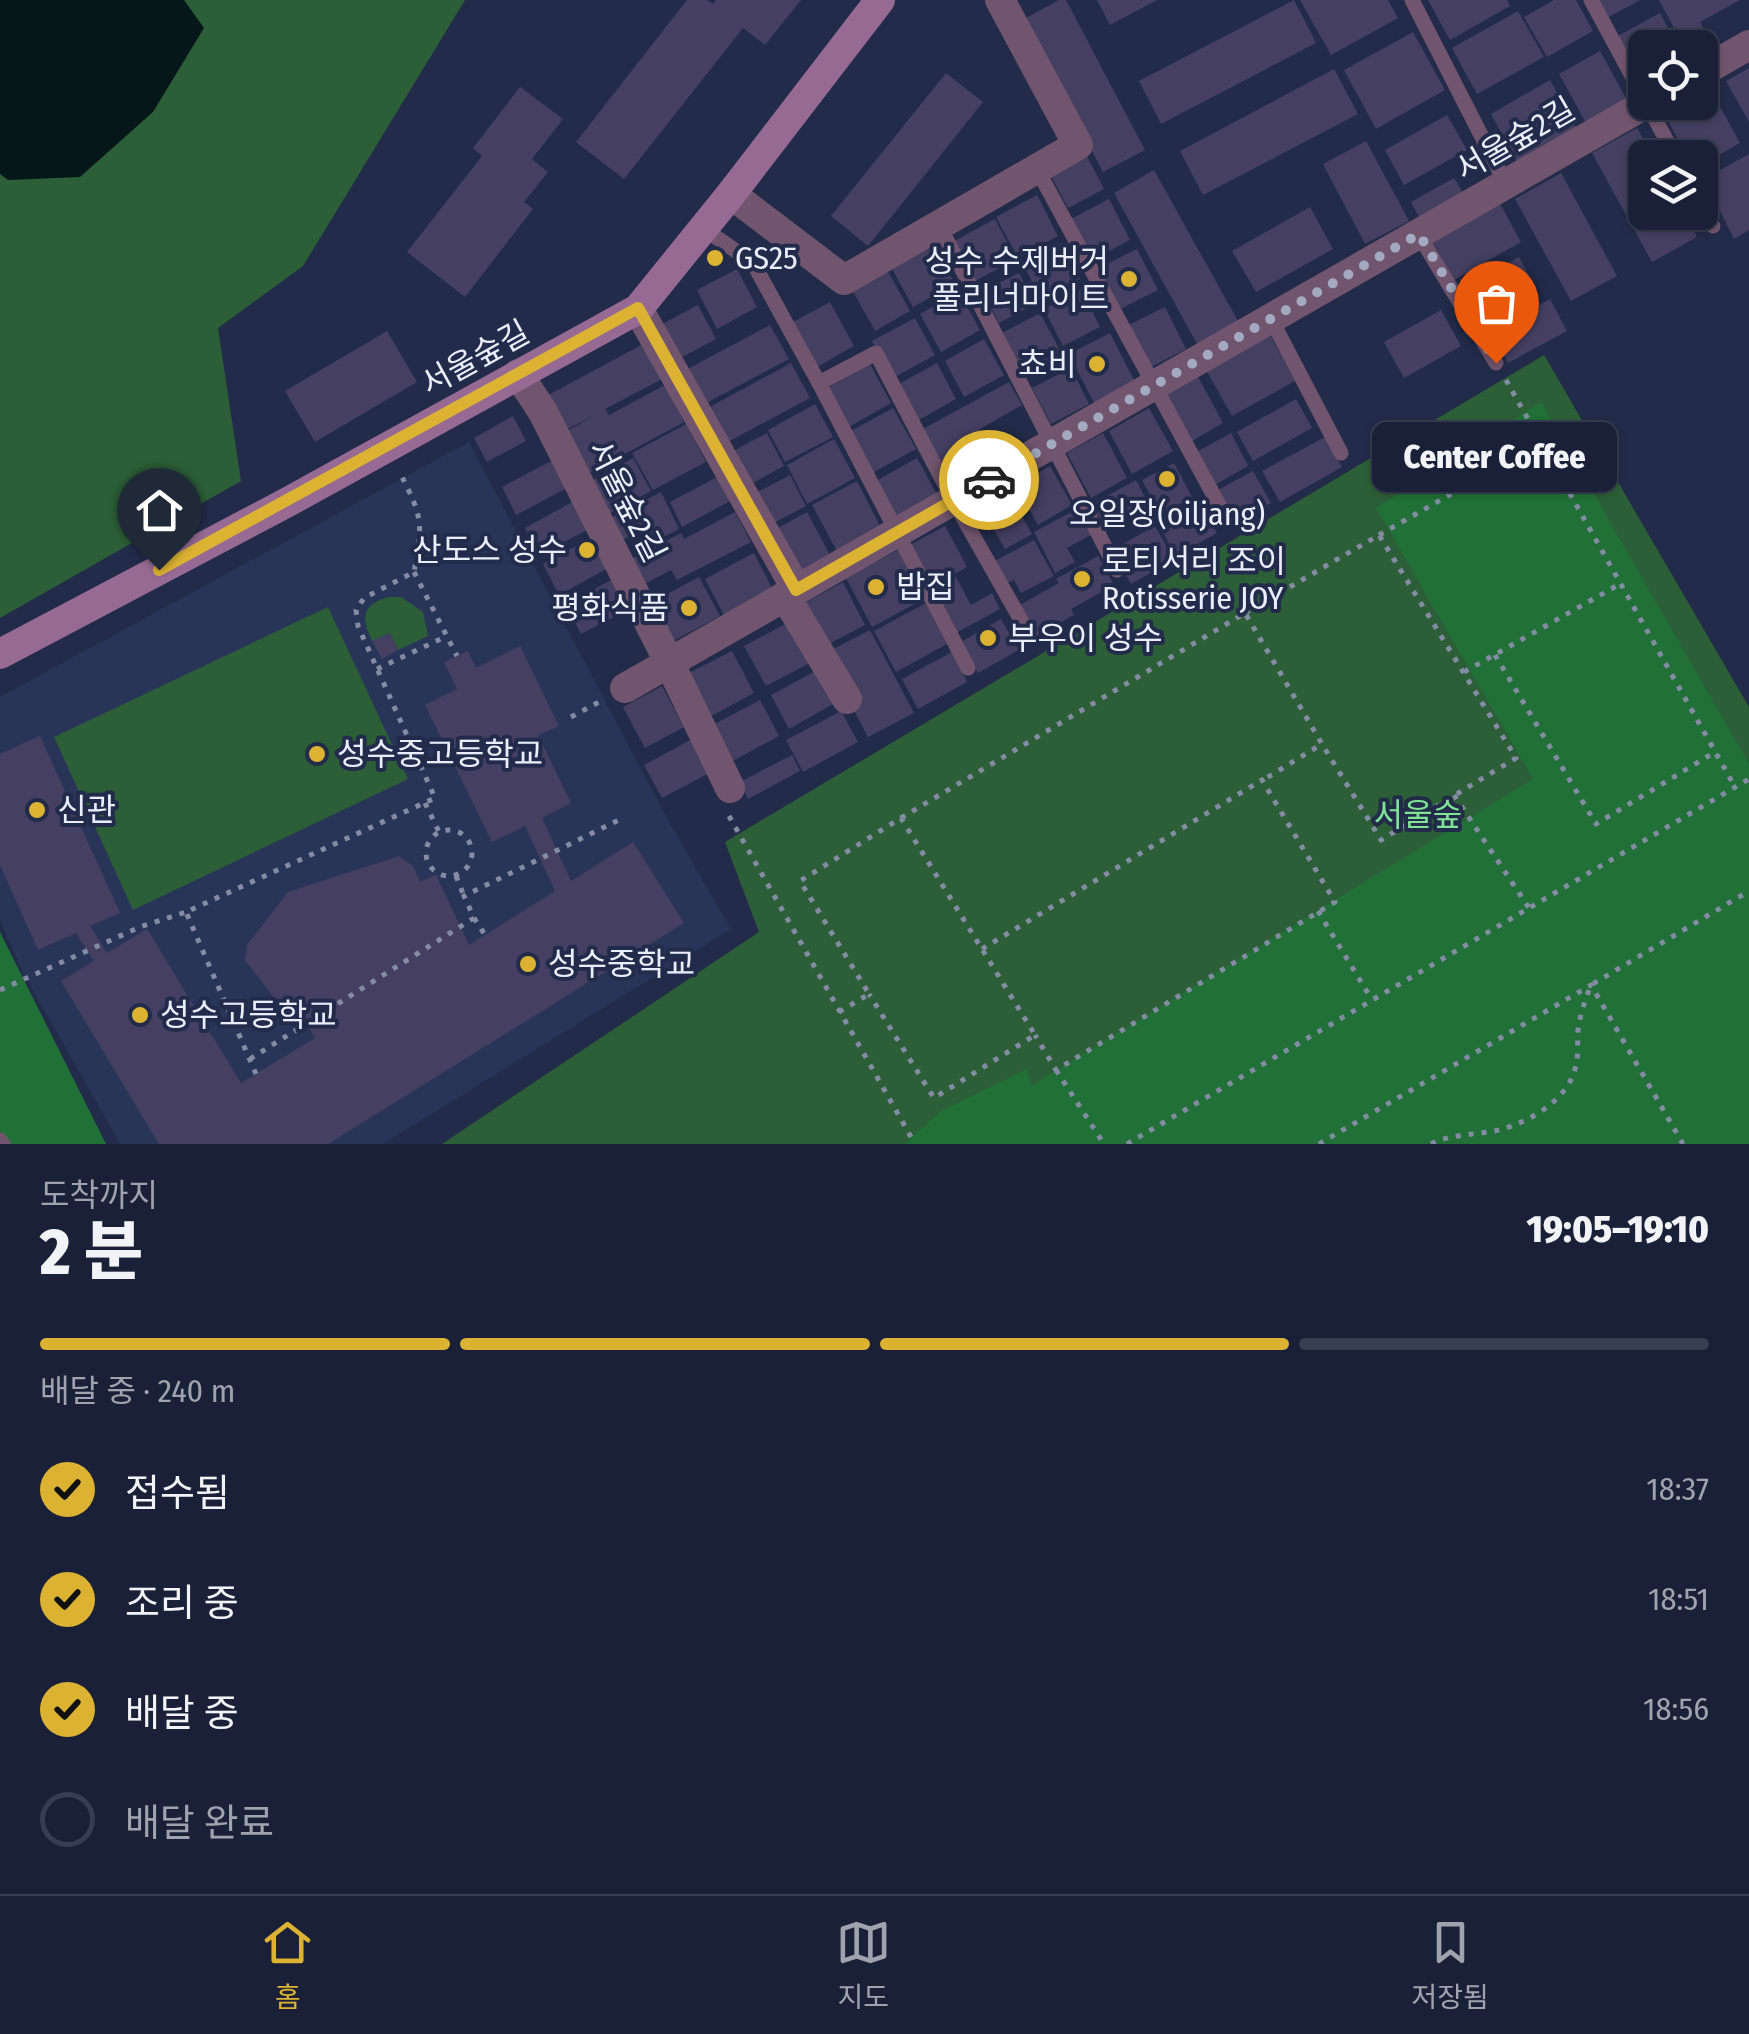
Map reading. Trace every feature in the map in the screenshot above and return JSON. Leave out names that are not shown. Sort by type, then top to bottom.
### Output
[{"type":"street","name":"서울숲길","points":[[0,654],[286,503],[638,308],[880,0]]},
{"type":"street","points":[[731,194],[844,280],[1078,145],[1009,3]]},
{"type":"street","points":[[1718,64],[1749,46]]},
{"type":"street","name":"서울숲2길","points":[[669,662],[1628,113]]},
{"type":"street","points":[[638,308],[847,699]]},
{"type":"street","name":"서울숲2길","points":[[518,374],[542,412],[730,788]]},
{"type":"street","points":[[625,688],[669,662]]},
{"type":"lane","points":[[1591,0],[1628,67]]},
{"type":"lane","points":[[1414,1],[1506,184]]},
{"type":"lane","points":[[1037,168],[1226,518]]},
{"type":"lane","points":[[938,225],[1117,570]]},
{"type":"lane","points":[[703,228],[753,263],[968,668]]},
{"type":"lane","points":[[1419,234],[1496,363]]},
{"type":"lane","points":[[1271,319],[1341,453]]},
{"type":"lane","points":[[819,383],[876,353],[1030,636]]},
{"type":"path","points":[[1496,363],[1735,787]]},
{"type":"path","points":[[1035,1035],[934,1098],[800,881],[1245,614],[1541,443]]},
{"type":"path","points":[[398,471],[417,507],[421,532],[414,572],[457,656]]},
{"type":"path","points":[[1245,614],[1381,840],[1516,758],[1380,535]]},
{"type":"path","points":[[0,990],[140,927],[186,912],[435,798],[358,626],[356,610],[364,598],[414,572]]},
{"type":"path","points":[[1464,672],[1620,584]]},
{"type":"path","points":[[377,669],[446,636]]},
{"type":"path","points":[[1494,655],[1596,824],[1715,752]]},
{"type":"path","points":[[982,949],[1322,744]]},
{"type":"path","points":[[1128,1144],[1749,779]]},
{"type":"path","points":[[1056,1070],[1335,902],[1262,780]]},
{"type":"path","points":[[730,788],[720,800],[914,1144]]},
{"type":"path","points":[[1454,795],[1529,908]]},
{"type":"path","points":[[425,802],[438,832]]},
{"type":"path","points":[[464,896],[624,818]]},
{"type":"path","points":[[901,818],[1104,1144]]},
{"type":"path","points":[[438,832],[461,832],[471,844],[473,852],[468,866],[456,875],[441,874],[429,865],[428,842],[438,832]]},
{"type":"path","points":[[456,875],[485,935]]},
{"type":"path","points":[[1320,1144],[1749,891]]},
{"type":"path","points":[[1318,911],[1372,1000]]},
{"type":"path","points":[[186,912],[256,1074]]},
{"type":"path","points":[[250,1059],[474,918]]},
{"type":"path","points":[[1430,1144],[1458,1134],[1502,1129],[1526,1121],[1564,1091],[1575,1073],[1581,1012],[1591,985]]},
{"type":"path","points":[[1591,985],[1683,1144]]},
{"type":"path","points":[[839,1012],[869,994]]},
{"type":"shaded area","points":[[0,0],[184,0],[204,28],[153,112],[80,177],[8,180],[0,174]]},
{"type":"shaded area","name":"성수중고등학교","points":[[469,442],[663,811],[731,929],[383,1144],[120,1144],[22,971],[0,920],[0,697]]},
{"type":"green space","points":[[0,0],[465,0],[303,266],[218,328],[241,481],[0,618]]},
{"type":"green space","name":"서울숲","points":[[1544,355],[1749,707],[1749,1144],[442,1144],[759,932],[725,842]]},
{"type":"green space","points":[[1541,402],[1749,764],[1749,1144],[905,1144],[941,1111],[1027,1069],[1031,1086],[1533,779],[1376,508]]},
{"type":"green space","points":[[388,597],[401,597],[423,612],[428,636],[398,650],[390,633],[372,641],[366,614],[372,604]]},
{"type":"green space","points":[[328,607],[408,779],[133,910],[54,737]]},
{"type":"green space","points":[[0,932],[106,1144],[0,1144]]},
{"type":"building","points":[[687,0],[707,0],[713,4],[716,0],[801,0],[765,45],[743,28],[624,179],[576,142]]},
{"type":"building","points":[[1066,0],[1145,150],[1103,172],[1022,20]]},
{"type":"building","points":[[1097,0],[1157,0],[1110,25]]},
{"type":"building","points":[[1294,0],[1316,43],[1161,124],[1139,81]]},
{"type":"building","points":[[1300,0],[1388,0],[1398,18],[1331,55]]},
{"type":"building","points":[[1428,0],[1507,0],[1510,6],[1450,40]]},
{"type":"building","points":[[1554,0],[1576,0],[1593,31],[1547,57],[1524,17]]},
{"type":"building","points":[[1595,0],[1640,0],[1605,19]]},
{"type":"building","points":[[1659,0],[1740,0],[1700,22],[1705,30],[1675,30]]},
{"type":"building","points":[[1518,11],[1544,57],[1477,94],[1452,48]]},
{"type":"building","points":[[1660,13],[1669,30],[1629,30]]},
{"type":"building","points":[[1628,30],[1628,59],[1616,37]]},
{"type":"building","points":[[1413,32],[1445,90],[1376,129],[1344,70]]},
{"type":"building","points":[[1600,51],[1627,100],[1586,123],[1559,74]]},
{"type":"building","points":[[1749,68],[1749,122],[1726,81]]},
{"type":"building","points":[[1334,69],[1358,114],[1203,195],[1180,151]]},
{"type":"building","points":[[946,73],[983,102],[868,246],[831,216]]},
{"type":"building","points":[[1550,80],[1577,129],[1517,162],[1491,114]]},
{"type":"building","points":[[520,87],[563,119],[532,159],[548,172],[524,202],[533,209],[465,297],[407,252],[482,156],[473,148]]},
{"type":"building","points":[[1718,103],[1740,143],[1718,156],[1718,140],[1678,140],[1668,120],[1718,120]]},
{"type":"building","points":[[1447,115],[1467,150],[1404,185],[1385,150]]},
{"type":"building","points":[[1637,128],[1644,140],[1628,140],[1628,218],[1592,153]]},
{"type":"building","points":[[1366,141],[1409,221],[1365,244],[1323,164]]},
{"type":"building","points":[[1749,154],[1749,230],[1734,239],[1718,207],[1718,171]]},
{"type":"building","points":[[1087,156],[1104,189],[1068,208],[1050,174]]},
{"type":"building","points":[[1154,170],[1238,321],[1197,344],[1114,193]]},
{"type":"building","points":[[1561,173],[1617,276],[1571,301],[1515,199]]},
{"type":"building","points":[[1454,178],[1465,196],[1421,221],[1411,202]]},
{"type":"building","points":[[1037,195],[1058,236],[1018,258],[996,217]]},
{"type":"building","points":[[1109,199],[1130,240],[1092,260],[1071,219]]},
{"type":"building","points":[[1499,202],[1521,242],[1454,280],[1431,239]]},
{"type":"building","points":[[1310,207],[1333,249],[1256,292],[1232,251]]},
{"type":"building","points":[[995,219],[1016,259],[975,281],[954,241]]},
{"type":"building","points":[[1634,230],[1693,230],[1697,237],[1652,262]]},
{"type":"building","points":[[1062,243],[1080,279],[1041,299],[1023,264]]},
{"type":"building","points":[[934,245],[955,284],[913,307],[892,269]]},
{"type":"building","name":"성수 수제버거 풀리너마이트","points":[[1137,249],[1158,290],[1120,309],[1099,268]]},
{"type":"building","points":[[1519,257],[1536,288],[1497,310],[1480,278]]},
{"type":"building","points":[[886,268],[910,311],[875,331],[851,288]]},
{"type":"building","points":[[737,269],[757,307],[717,329],[697,290]]},
{"type":"building","points":[[1019,273],[1035,304],[999,323],[983,291]]},
{"type":"building","points":[[1081,289],[1100,327],[1063,346],[1044,309]]},
{"type":"building","points":[[959,292],[980,330],[941,352],[920,314]]},
{"type":"building","points":[[1550,299],[1567,331],[1508,363],[1492,332]]},
{"type":"building","points":[[830,302],[854,346],[817,367],[793,322]]},
{"type":"building","points":[[698,305],[716,339],[673,362],[655,328]]},
{"type":"building","points":[[1165,307],[1186,349],[1151,367],[1129,325]]},
{"type":"building","points":[[1441,310],[1461,346],[1404,378],[1384,342]]},
{"type":"building","points":[[1040,313],[1062,354],[1024,374],[1002,333]]},
{"type":"building","points":[[915,318],[935,355],[893,378],[872,341]]},
{"type":"building","points":[[770,325],[789,359],[699,407],[680,373]]},
{"type":"building","points":[[387,331],[417,382],[315,442],[285,391]]},
{"type":"building","points":[[1110,333],[1135,382],[1094,403],[1069,354]]},
{"type":"building","points":[[1270,335],[1295,381],[1232,416],[1206,370]]},
{"type":"building","points":[[984,339],[1004,375],[964,397],[945,361]]},
{"type":"building","points":[[645,343],[664,378],[605,409],[609,415],[665,385],[684,422],[584,476],[562,434],[597,414],[558,434],[539,400]]},
{"type":"building","points":[[791,363],[810,398],[722,445],[704,410]]},
{"type":"building","points":[[937,363],[956,399],[919,420],[899,384]]},
{"type":"building","points":[[870,364],[891,403],[849,427],[827,388]]},
{"type":"building","points":[[1071,368],[1089,404],[1051,424],[1032,388]]},
{"type":"building","points":[[1198,377],[1223,423],[1192,441],[1166,395]]},
{"type":"building","points":[[1009,382],[1022,405],[980,429],[992,451],[973,461],[966,448],[939,463],[921,430]]},
{"type":"building","points":[[1296,399],[1312,428],[1253,461],[1237,432]]},
{"type":"building","points":[[815,404],[833,437],[785,462],[768,430]]},
{"type":"building","points":[[893,408],[916,449],[872,473],[849,432]]},
{"type":"building","points":[[1149,408],[1173,451],[1132,474],[1109,431]]},
{"type":"building","points":[[513,416],[526,441],[487,462],[474,438]]},
{"type":"building","points":[[686,424],[706,462],[653,490],[632,453]]},
{"type":"building","points":[[767,433],[784,466],[744,488],[726,455]]},
{"type":"building","points":[[1103,433],[1127,478],[1091,498],[1067,453]]},
{"type":"building","points":[[1231,433],[1248,466],[1213,486],[1195,453]]},
{"type":"building","points":[[1325,437],[1342,467],[1280,502],[1262,471]]},
{"type":"building","points":[[834,439],[855,478],[807,504],[787,465]]},
{"type":"building","points":[[633,458],[651,491],[605,516],[588,483]]},
{"type":"building","points":[[917,458],[939,498],[898,521],[876,481]]},
{"type":"building","points":[[555,459],[569,487],[516,515],[502,487]]},
{"type":"building","points":[[1174,463],[1192,497],[1161,515],[1142,480]]},
{"type":"building","points":[[1050,466],[1072,505],[1038,525],[1016,485]]},
{"type":"building","points":[[1253,471],[1271,503],[1232,525],[1214,492]]},
{"type":"building","points":[[790,475],[806,506],[764,528],[748,497]]},
{"type":"building","points":[[717,477],[730,501],[682,527],[670,502]]},
{"type":"building","points":[[1136,480],[1155,516],[1135,528],[1127,512],[1104,525],[1092,504]]},
{"type":"building","points":[[857,481],[881,528],[837,551],[812,505]]},
{"type":"building","points":[[1007,490],[1032,534],[1005,549],[980,505]]},
{"type":"building","points":[[661,492],[679,529],[649,545],[641,530],[619,542],[607,520]]},
{"type":"building","points":[[574,501],[589,529],[539,555],[525,528]]},
{"type":"building","points":[[1200,502],[1217,533],[1176,556],[1159,525]]},
{"type":"building","points":[[1077,509],[1091,535],[1067,548],[1075,562],[1055,573],[1034,532]]},
{"type":"building","points":[[735,512],[751,542],[677,580],[671,570],[641,586],[628,561],[681,533],[684,539]]},
{"type":"building","points":[[807,512],[830,555],[789,576],[767,534]]},
{"type":"building","points":[[945,526],[967,567],[932,586],[910,545]]},
{"type":"building","points":[[1155,526],[1174,560],[1131,584],[1112,550]]},
{"type":"building","points":[[594,536],[610,567],[559,595],[543,564]]},
{"type":"building","points":[[1034,540],[1054,576],[1021,593],[1014,580],[1005,584],[993,562]]},
{"type":"building","points":[[898,550],[924,599],[872,627],[846,578]]},
{"type":"building","points":[[754,553],[773,590],[725,617],[705,579]]},
{"type":"building","points":[[1098,556],[1114,585],[1071,609],[1074,615],[1034,637],[1018,606]]},
{"type":"building","points":[[699,577],[720,616],[675,640],[654,601]]},
{"type":"building","points":[[956,577],[971,605],[992,593],[1000,609],[956,633],[933,589]]},
{"type":"building","points":[[615,578],[631,608],[581,634],[566,604]]},
{"type":"building","points":[[843,582],[865,625],[821,648],[799,606]]},
{"type":"building","points":[[926,603],[947,644],[896,672],[874,631]]},
{"type":"building","points":[[1001,619],[1019,650],[978,673],[961,642]]},
{"type":"building","points":[[789,622],[810,663],[766,686],[744,646]]},
{"type":"building","points":[[870,630],[914,713],[868,737],[824,654]]},
{"type":"building","points":[[390,633],[398,650],[382,659],[372,641]]},
{"type":"building","points":[[520,646],[559,726],[538,735],[571,803],[542,818],[571,881],[633,842],[684,923],[328,1144],[159,1144],[61,981],[94,961],[76,933],[38,950],[0,865],[0,754],[40,736],[120,913],[90,926],[107,953],[147,929],[241,1083],[315,1038],[301,1015],[285,1012],[245,960],[247,945],[288,892],[399,856],[413,866],[420,882],[436,875],[469,945],[555,891],[525,826],[492,842],[425,705],[457,689],[444,662],[468,651],[476,668]]},
{"type":"building","points":[[732,651],[754,693],[704,720],[681,677]]},
{"type":"building","points":[[952,652],[967,682],[918,709],[902,679]]},
{"type":"building","points":[[817,670],[835,703],[789,729],[771,695]]},
{"type":"building","points":[[662,686],[684,727],[645,748],[623,707]]},
{"type":"building","points":[[760,700],[779,736],[727,764],[707,728]]},
{"type":"building","points":[[841,711],[858,742],[803,772],[786,740]]},
{"type":"building","points":[[696,737],[713,771],[662,798],[644,765]]},
{"type":"building","points":[[792,755],[800,771],[748,799],[740,782]]},
{"type":"way so far","points":[[989,480],[1419,234],[1496,363]]},
{"type":"place","name":"GS25","points":[[715,258]]},
{"type":"place","name":"성수 수제버거 풀리너마이트","points":[[1129,279]]},
{"type":"place","name":"Center Coffee","points":[[1496,363]]},
{"type":"place","name":"쵸비","points":[[1097,364]]},
{"type":"place","name":"오일장(oiljang)","points":[[1167,479]]},
{"type":"place","name":"산도스 성수","points":[[587,550]]},
{"type":"place","name":"로티서리 조이 Rotisserie JOY","points":[[1082,579]]},
{"type":"place","name":"밥집","points":[[876,587]]},
{"type":"place","name":"평화식품","points":[[689,608]]},
{"type":"place","name":"부우이 성수","points":[[988,638]]},
{"type":"place","name":"성수중고등학교","points":[[317,754]]},
{"type":"place","name":"신관","points":[[37,810]]},
{"type":"place","name":"성수중학교","points":[[528,964]]},
{"type":"place","name":"성수고등학교","points":[[140,1015]]},
{"type":"route","points":[[159,570],[638,308],[796,590],[989,480]]}]
